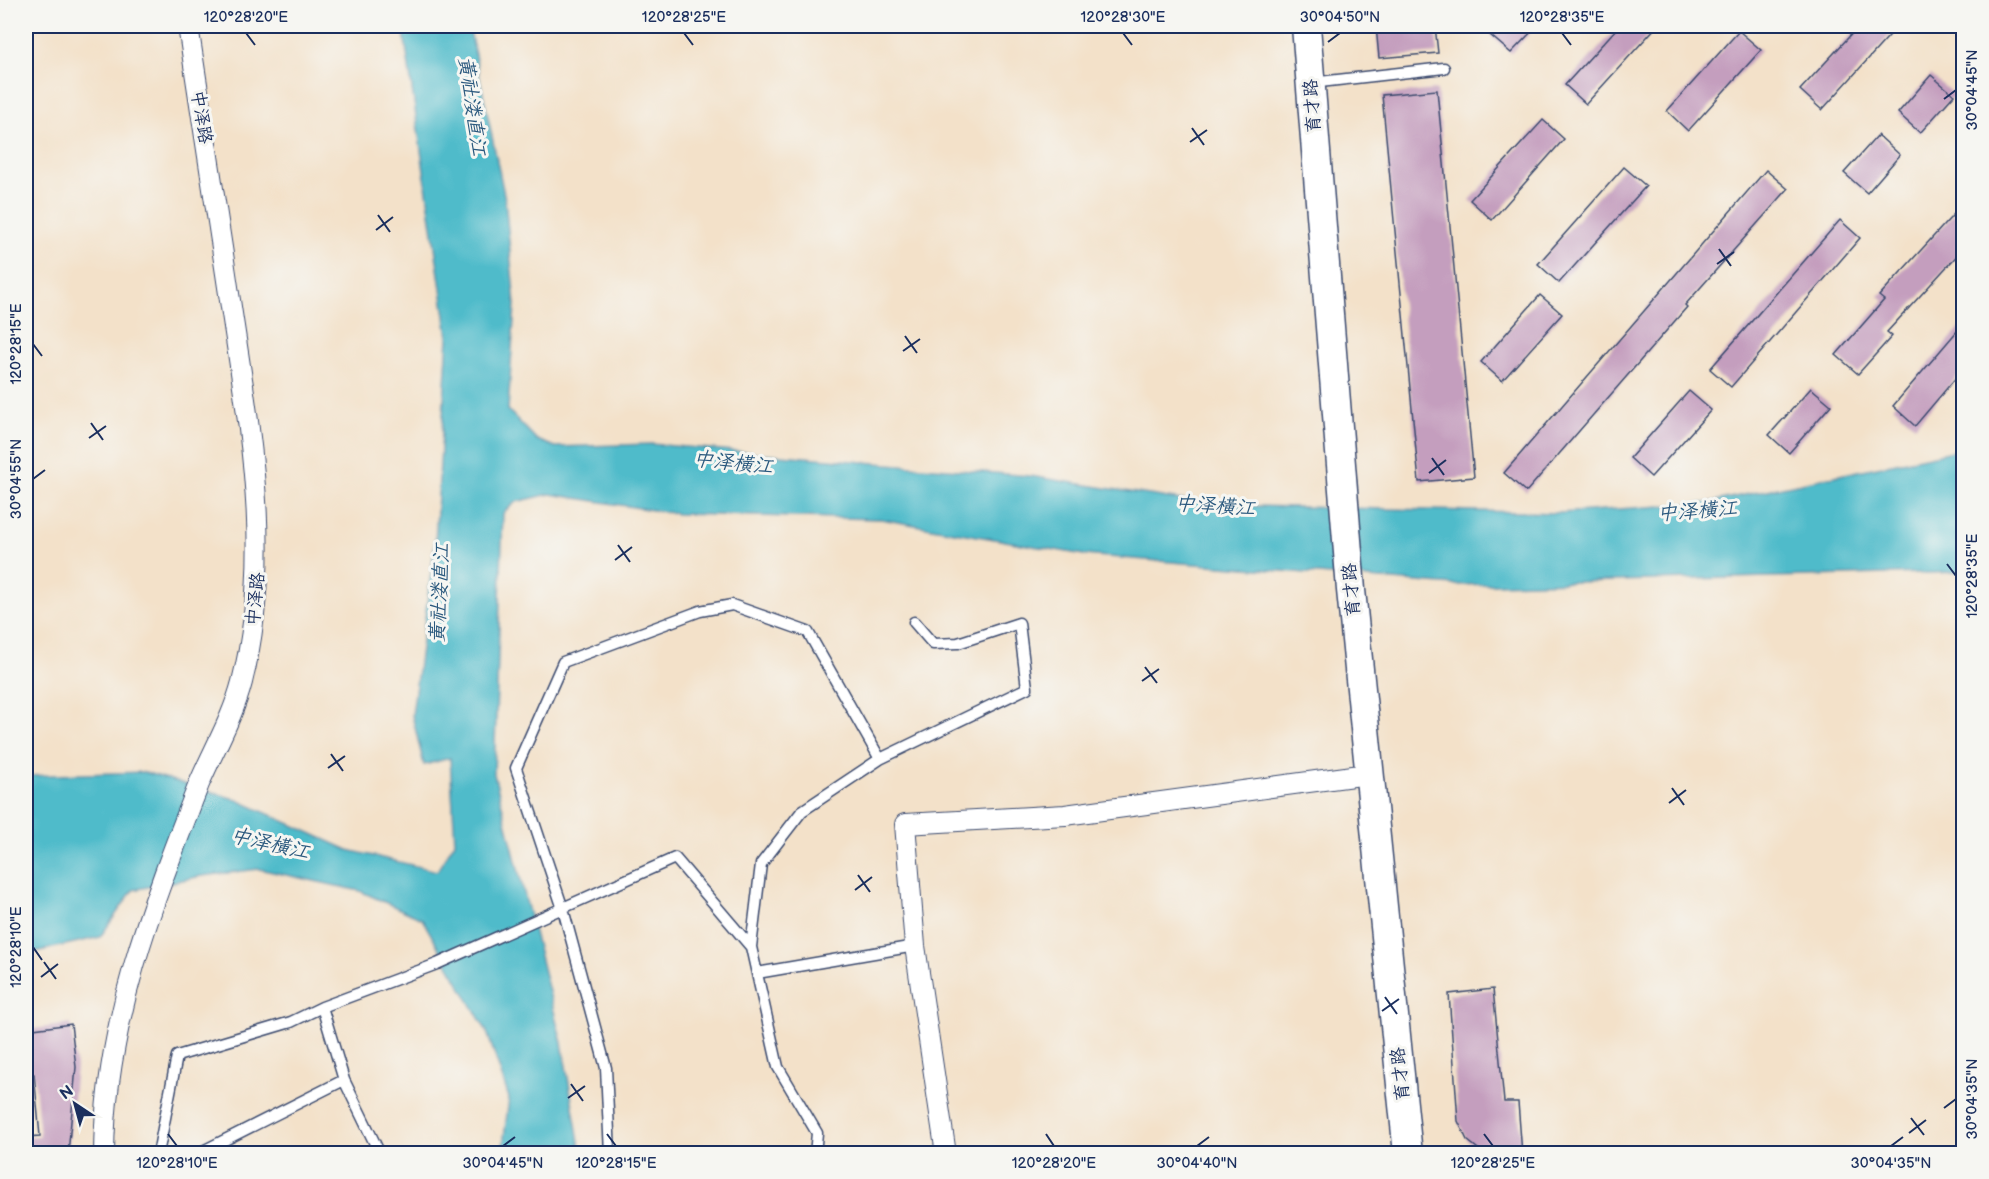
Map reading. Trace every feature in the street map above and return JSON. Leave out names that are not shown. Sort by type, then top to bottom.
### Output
[{"type":"street","name":"中泽路","points":[[104,1154],[112,1059],[122,1003],[155,896],[241,685],[256,610],[260,555],[249,427],[188,26]]},
{"type":"street","name":"育才路","points":[[1306,26],[1341,480],[1368,774],[1408,1154]]},
{"type":"street","points":[[946,1154],[915,946],[905,824],[1065,815],[1368,774]]},
{"type":"lane","points":[[1310,83],[1444,68]]},
{"type":"lane","points":[[610,1154],[606,1068],[563,909],[516,768],[563,662],[700,611],[732,605],[808,632],[880,759]]},
{"type":"lane","points":[[815,1154],[817,1133],[777,1067],[751,946],[761,864],[802,811],[880,759],[1027,688],[1019,623],[958,643],[933,644],[914,622]]},
{"type":"lane","points":[[158,1154],[177,1056],[291,1022],[322,1006],[437,964],[675,858],[751,946]]},
{"type":"lane","points":[[757,973],[915,946]]},
{"type":"lane","points":[[322,1006],[344,1080],[381,1154]]},
{"type":"lane","points":[[198,1154],[344,1080]]},
{"type":"water","points":[[403,26],[469,26],[505,199],[515,304],[508,410],[537,440],[555,447],[651,444],[1030,476],[1212,505],[1560,513],[1706,503],[1963,449],[1963,572],[1455,585],[1084,555],[881,519],[678,514],[550,494],[516,502],[503,513],[494,774],[562,1043],[581,1153],[502,1153],[509,1098],[487,1032],[422,919],[360,891],[259,869],[202,876],[133,890],[100,937],[26,954],[26,776],[144,772],[235,799],[348,850],[437,871],[455,842],[450,758],[424,765],[412,715],[435,543],[448,337]]},
{"type":"building","points":[[1376,26],[1435,26],[1438,53],[1379,58]]},
{"type":"building","points":[[1499,26],[1537,26],[1511,53],[1490,35]]},
{"type":"building","points":[[1619,26],[1657,26],[1586,104],[1565,85]]},
{"type":"building","points":[[1859,26],[1898,26],[1822,110],[1800,90]]},
{"type":"building","points":[[1739,31],[1761,50],[1688,131],[1667,111]]},
{"type":"building","points":[[1931,75],[1954,95],[1920,133],[1898,113]]},
{"type":"building","points":[[1437,90],[1474,477],[1419,482],[1382,95]]},
{"type":"building","points":[[1543,120],[1564,139],[1492,220],[1470,200]]},
{"type":"building","points":[[1878,135],[1900,155],[1867,193],[1844,173]]},
{"type":"building","points":[[1624,167],[1646,186],[1559,283],[1538,264]]},
{"type":"building","points":[[1766,170],[1788,189],[1685,305],[1687,307],[1526,492],[1504,473]]},
{"type":"building","points":[[1964,203],[1964,248],[1887,332],[1892,336],[1858,374],[1836,355],[1884,300],[1879,296]]},
{"type":"building","points":[[1840,220],[1860,238],[1731,387],[1710,369]]},
{"type":"building","points":[[1540,295],[1562,314],[1502,381],[1481,362]]},
{"type":"building","points":[[1964,323],[1964,368],[1915,426],[1893,406]]},
{"type":"building","points":[[1811,388],[1831,405],[1789,453],[1769,435]]},
{"type":"building","points":[[1689,391],[1711,410],[1651,477],[1630,458]]},
{"type":"building","points":[[1493,989],[1504,1102],[1518,1102],[1522,1154],[1482,1152],[1467,1140],[1458,1121],[1449,994]]},
{"type":"building","points":[[71,1024],[76,1067],[68,1154],[26,1154],[26,1137],[40,1136],[34,1074],[26,1075],[26,1030]]},
{"type":"water label","name":"黄社溇直江","points":[[473,106]]},
{"type":"water label","name":"中泽横江","points":[[733,462]]},
{"type":"water label","name":"中泽横江","points":[[1215,505]]},
{"type":"water label","name":"中泽横江","points":[[1697,510]]},
{"type":"water label","name":"黄社溇直江","points":[[439,593]]},
{"type":"water label","name":"中泽横江","points":[[270,843]]}]
